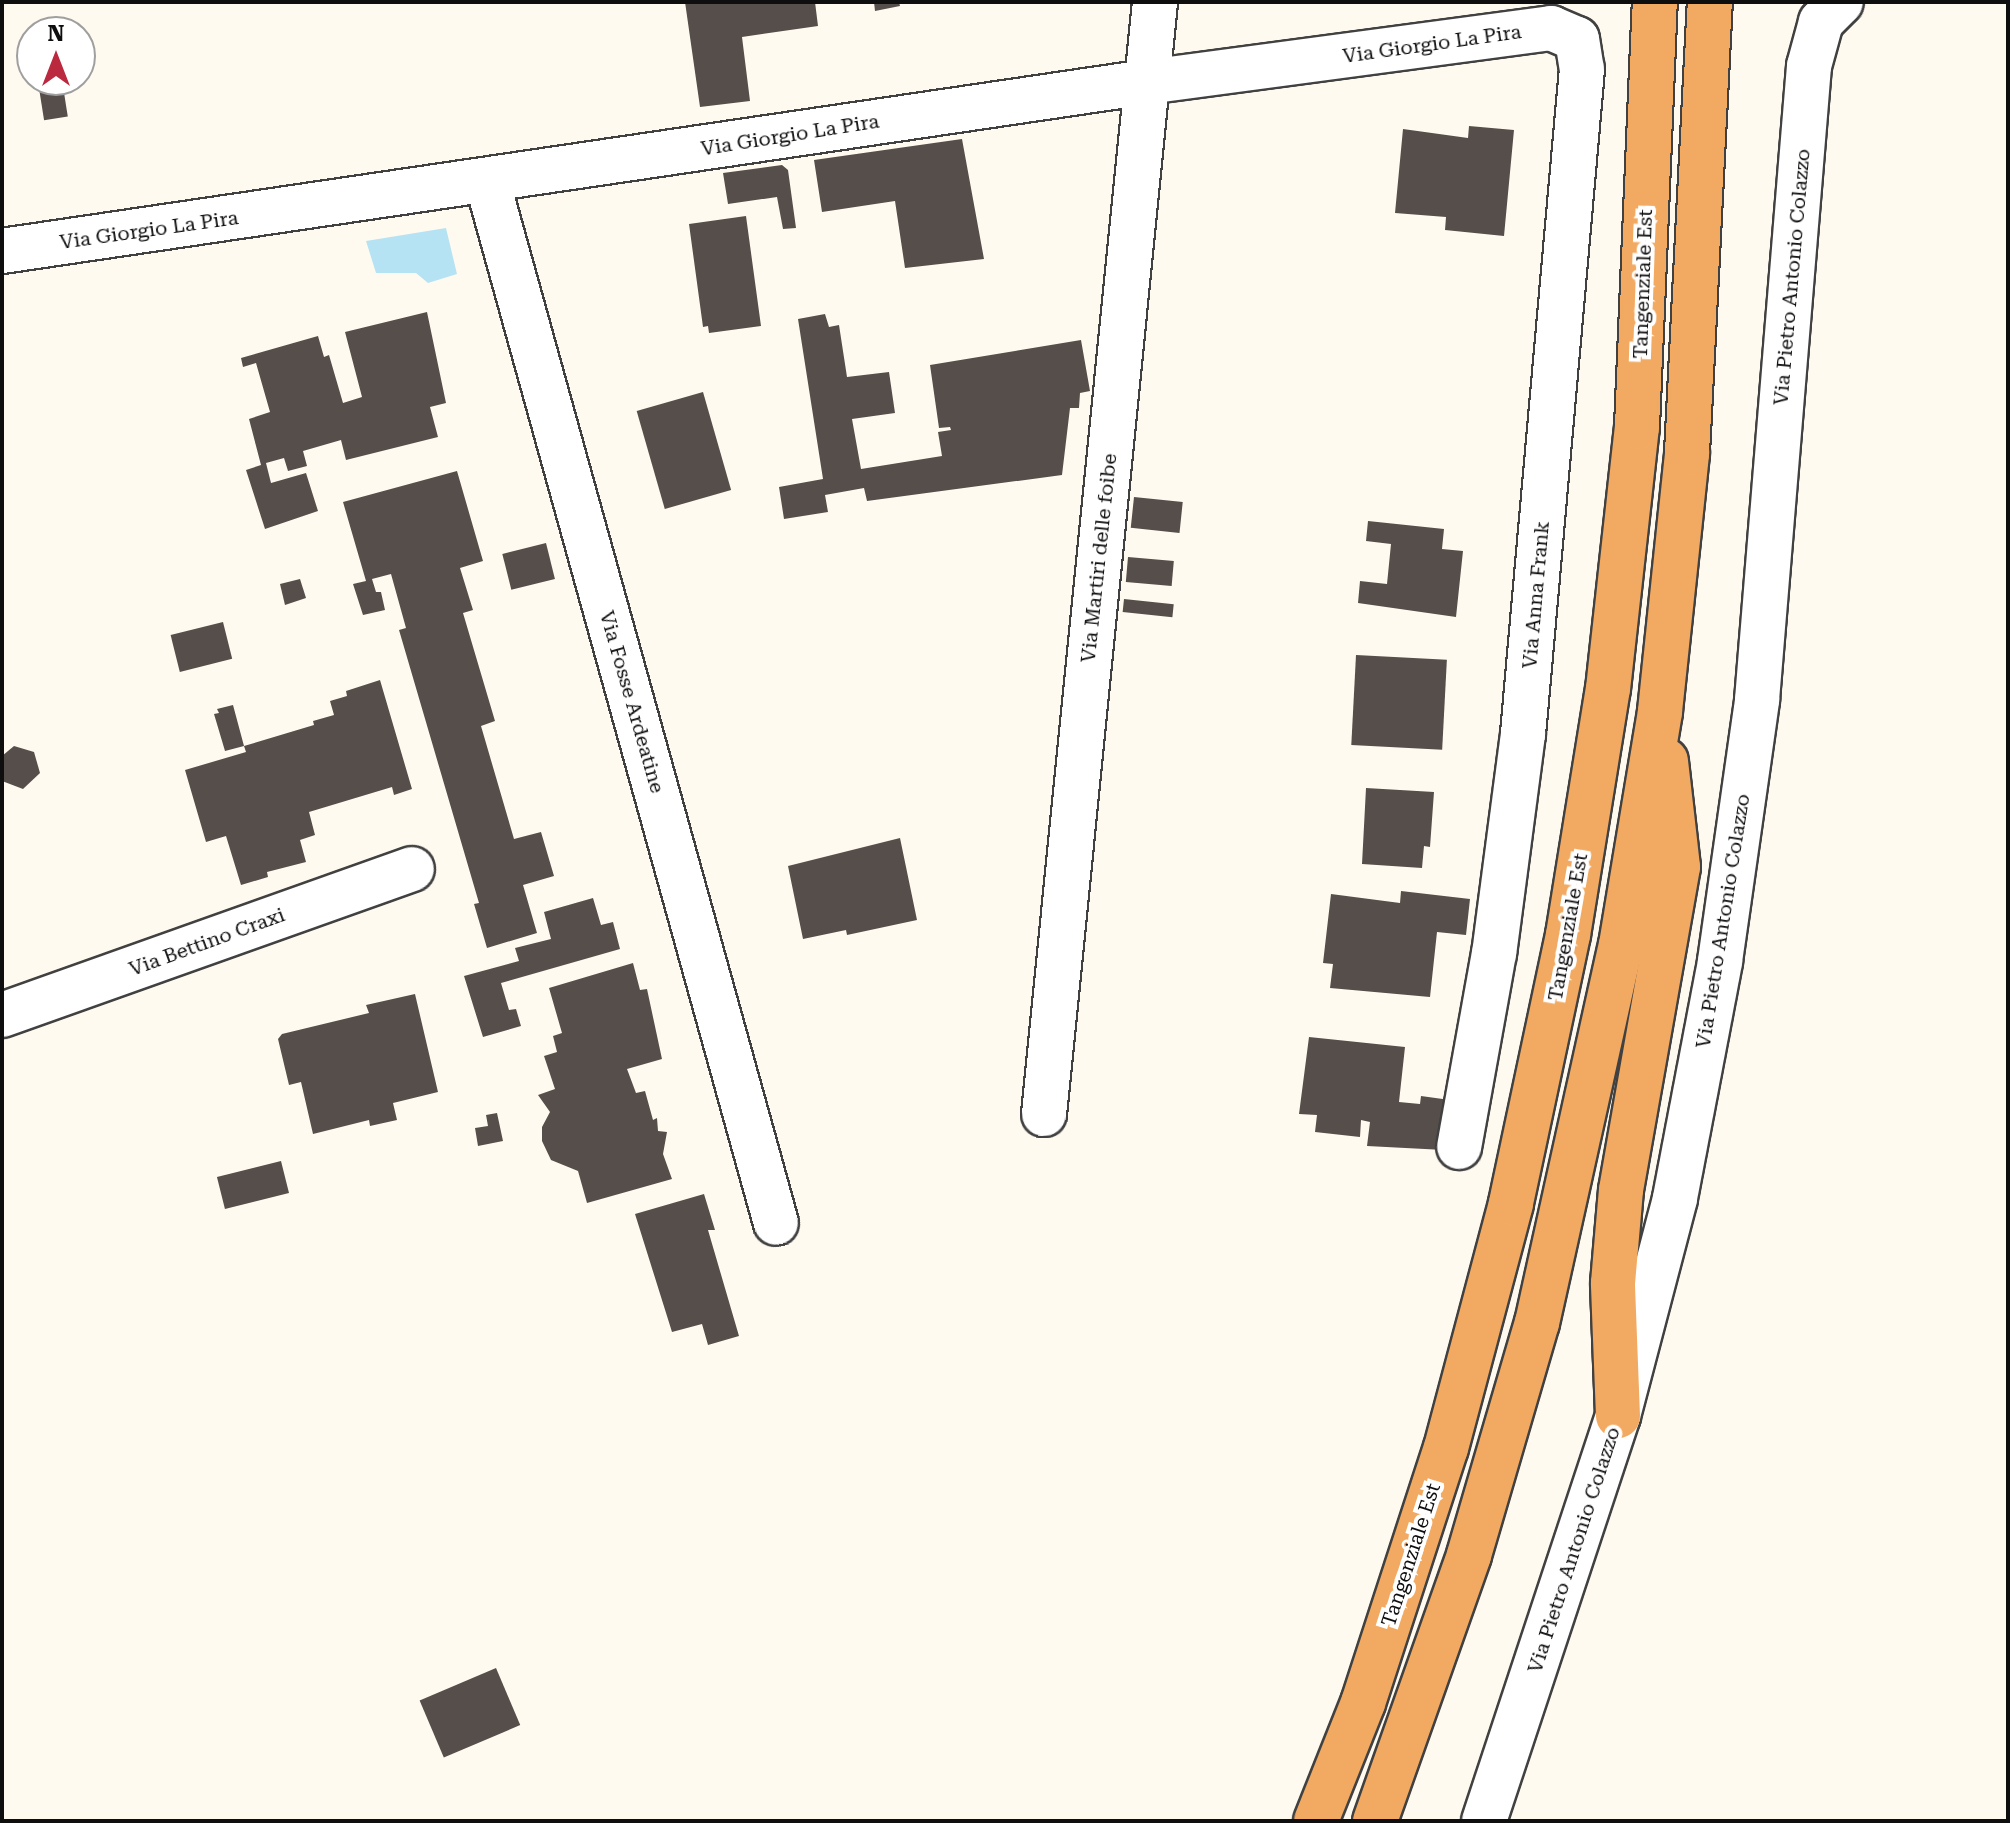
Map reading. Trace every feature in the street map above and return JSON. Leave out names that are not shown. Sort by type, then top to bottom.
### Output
[{"type":"highway","points":[[1375,1821],[1469,1555],[1537,1323],[1621,945],[1660,711],[1687,453],[1710,2]]},
{"type":"highway","name":"Tangenziale Est","points":[[1316,1821],[1363,1703],[1446,1448],[1511,1203],[1568,935],[1608,689],[1637,427],[1653,8]]},
{"type":"highway","points":[[1618,1416],[1613,1283],[1621,1190],[1678,867],[1660,711]]},
{"type":"street","name":"Via Martiri delle foibe","points":[[1044,1114],[1155,2]]},
{"type":"street","name":"Via Pietro Antonio Colazzo","points":[[1484,1821],[1618,1416],[1675,1198],[1720,961],[1757,700],[1809,66],[1821,22],[1841,2]]},
{"type":"street","name":"Via Giorgio La Pira","points":[[2,251],[1147,82],[1551,28],[1577,39]]},
{"type":"street","name":"Via Anna Frank","points":[[1459,1147],[1494,953],[1523,734],[1582,69],[1577,39]]},
{"type":"street","name":"Via Fosse Ardeatine","points":[[487,181],[776,1223]]},
{"type":"street","name":"Via Bettino Craxi","points":[[2,1015],[412,869]]},
{"type":"water","points":[[446,228],[457,274],[428,283],[416,273],[376,273],[366,241]]},
{"type":"building","points":[[685,2],[815,2],[818,26],[742,37],[750,101],[700,107]]},
{"type":"building","points":[[874,2],[899,2],[900,6],[875,11]]},
{"type":"building","points":[[40,96],[65,96],[68,117],[44,120]]},
{"type":"building","points":[[1469,126],[1514,130],[1504,236],[1445,230],[1446,217],[1395,213],[1403,129],[1468,138]]},
{"type":"building","points":[[962,139],[984,259],[905,268],[895,201],[822,212],[814,160]]},
{"type":"building","points":[[782,165],[788,170],[796,228],[783,229],[777,197],[728,204],[723,173]]},
{"type":"building","points":[[746,216],[761,326],[709,333],[708,326],[703,327],[689,224]]},
{"type":"building","points":[[427,312],[446,403],[430,407],[438,437],[346,460],[341,440],[303,451],[307,466],[288,471],[284,458],[266,463],[271,483],[306,473],[318,511],[265,529],[246,470],[261,465],[249,419],[270,412],[256,363],[243,367],[241,358],[318,336],[324,357],[329,355],[343,403],[362,397],[345,332]]},
{"type":"building","points":[[825,314],[829,327],[839,325],[847,377],[889,372],[895,413],[852,419],[861,469],[942,456],[938,432],[951,430],[950,427],[939,428],[930,365],[1081,340],[1090,391],[1080,393],[1079,408],[1070,408],[1062,475],[867,501],[864,488],[825,495],[828,512],[784,519],[779,487],[823,479],[798,319]]},
{"type":"building","points":[[703,392],[731,490],[665,509],[637,411]]},
{"type":"building","points":[[457,471],[483,561],[460,568],[473,610],[463,613],[495,721],[481,726],[514,839],[541,832],[554,876],[523,885],[537,933],[487,948],[474,904],[479,903],[399,630],[406,628],[391,574],[372,579],[376,592],[381,592],[385,610],[363,615],[353,584],[366,581],[343,502]]},
{"type":"building","points":[[1134,497],[1183,502],[1179,533],[1131,528]]},
{"type":"building","points":[[1368,521],[1444,529],[1442,549],[1463,551],[1456,617],[1358,603],[1360,581],[1387,584],[1391,544],[1366,541]]},
{"type":"building","points":[[546,543],[555,579],[511,590],[502,554]]},
{"type":"building","points":[[1128,557],[1174,561],[1172,586],[1126,582]]},
{"type":"building","points":[[300,579],[306,598],[285,605],[280,584]]},
{"type":"building","points":[[1124,599],[1174,604],[1172,617],[1123,612]]},
{"type":"building","points":[[223,622],[232,659],[180,672],[171,635]]},
{"type":"building","points":[[1356,655],[1447,660],[1442,750],[1351,745]]},
{"type":"building","points":[[380,680],[412,789],[394,795],[392,787],[309,812],[315,835],[300,840],[306,862],[267,872],[268,877],[241,885],[226,836],[206,842],[185,770],[246,752],[244,746],[314,725],[313,721],[334,715],[330,701],[347,696],[346,691]]},
{"type":"building","points":[[233,705],[244,746],[225,751],[214,714],[219,713],[217,709]]},
{"type":"building","points":[[14,746],[34,752],[40,773],[23,789],[2,781],[2,756]]},
{"type":"building","points":[[1366,788],[1434,792],[1430,847],[1424,846],[1422,868],[1362,864]]},
{"type":"building","points":[[900,838],[917,920],[847,935],[846,930],[803,939],[788,866]]},
{"type":"building","points":[[1401,891],[1470,899],[1466,935],[1437,932],[1430,997],[1330,988],[1333,964],[1323,963],[1331,894],[1400,903]]},
{"type":"building","points":[[593,898],[601,925],[613,922],[620,949],[501,983],[509,1010],[516,1009],[521,1026],[483,1037],[464,976],[519,961],[515,948],[551,939],[544,912]]},
{"type":"building","points":[[633,963],[640,990],[647,989],[662,1059],[627,1069],[636,1093],[645,1091],[653,1120],[657,1118],[658,1131],[667,1132],[663,1154],[672,1179],[587,1203],[578,1171],[551,1160],[542,1141],[542,1127],[550,1112],[538,1095],[555,1089],[544,1056],[557,1052],[553,1036],[562,1033],[549,988]]},
{"type":"building","points":[[415,994],[438,1092],[393,1103],[397,1120],[370,1126],[369,1120],[313,1134],[301,1082],[289,1085],[278,1039],[282,1034],[369,1013],[366,1005]]},
{"type":"building","points":[[1309,1037],[1405,1047],[1399,1102],[1420,1104],[1421,1096],[1450,1100],[1444,1150],[1367,1146],[1370,1122],[1361,1120],[1360,1137],[1315,1132],[1317,1115],[1299,1114]]},
{"type":"building","points":[[497,1113],[503,1141],[478,1146],[475,1128],[488,1126],[486,1115]]},
{"type":"building","points":[[281,1161],[289,1193],[225,1209],[217,1177]]},
{"type":"building","points":[[704,1194],[715,1230],[708,1230],[739,1336],[708,1345],[702,1324],[672,1332],[635,1214]]},
{"type":"building","points":[[496,1668],[520,1725],[444,1758],[420,1700]]}]
